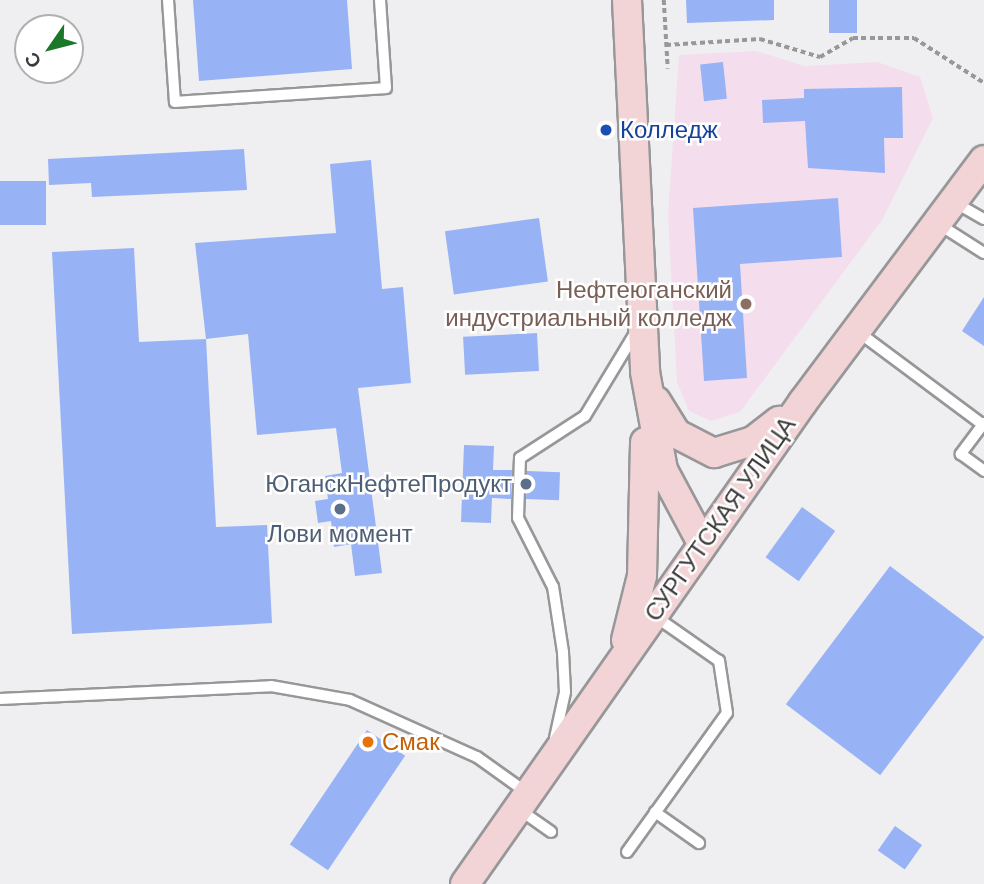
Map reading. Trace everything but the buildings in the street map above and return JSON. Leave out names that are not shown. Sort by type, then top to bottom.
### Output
[{"type":"main road","points":[[616,668],[642,576],[645,372],[627,0]]},
{"type":"main road","name":"СУРГУТСКАЯ УЛИЦА","points":[[465,884],[547,770],[702,543],[855,329],[942,210],[984,160]]},
{"type":"main road","points":[[645,372],[677,434],[714,453],[753,441],[803,402]]},
{"type":"main road","points":[[645,372],[663,470],[702,543]]},
{"type":"lane","points":[[168,0],[175,102],[386,88],[380,0]]},
{"type":"lane","points":[[942,210],[984,219]]},
{"type":"lane","points":[[942,210],[984,253]]},
{"type":"lane","points":[[547,770],[565,692],[563,652],[553,587],[518,518],[520,458],[585,416],[625,355],[642,307]]},
{"type":"lane","points":[[855,329],[984,424],[961,454],[984,471]]},
{"type":"lane","points":[[626,852],[727,713],[719,661],[653,615]]},
{"type":"lane","points":[[0,699],[271,686],[337,697],[477,757],[551,832]]},
{"type":"lane","points":[[655,812],[699,843]]},
{"type":"path","points":[[664,0],[667,69]]},
{"type":"path","points":[[666,45],[760,39],[820,57],[852,38],[914,38],[984,83]]},
{"type":"shaded area","name":"Нефтеюганский индустриальный колледж","points":[[756,51],[805,66],[877,62],[920,77],[933,118],[882,220],[740,412],[711,421],[689,411],[677,382],[668,215],[679,55]]},
{"type":"place","name":"Колледж","points":[[606,130]]},
{"type":"place","name":"Нефтеюганский индустриальный колледж","points":[[746,304]]},
{"type":"place","name":"ЮганскНефтеПродукт","points":[[526,484]]},
{"type":"place","name":"Лови момент","points":[[340,509]]},
{"type":"place","name":"Смак","points":[[368,742]]}]
